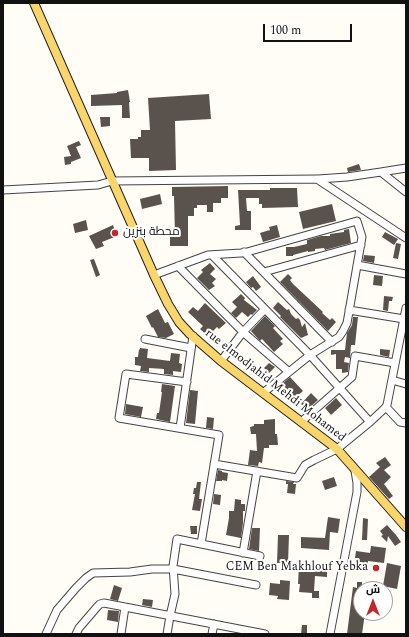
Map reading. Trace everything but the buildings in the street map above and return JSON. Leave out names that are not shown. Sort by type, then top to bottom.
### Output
[{"type":"main road","name":"rue elmodjahid Mehdi Mohamed","points":[[34,3],[154,275],[168,304],[179,322],[221,360],[337,450],[406,527]]},
{"type":"street","points":[[3,190],[98,185],[112,180],[317,179],[347,177],[406,168]]},
{"type":"street","points":[[381,172],[406,192]]},
{"type":"street","points":[[317,179],[406,238]]},
{"type":"street","points":[[154,275],[201,257],[244,252],[357,221],[362,237],[347,323],[344,331],[332,342],[310,355],[264,393]]},
{"type":"street","points":[[264,272],[361,244]]},
{"type":"street","points":[[244,252],[332,342]]},
{"type":"street","points":[[212,255],[310,355],[370,422]]},
{"type":"street","points":[[357,265],[406,274]]},
{"type":"street","points":[[178,266],[243,332],[289,372]]},
{"type":"street","points":[[214,464],[297,478],[305,465],[337,450],[370,422],[387,405],[406,308]]},
{"type":"street","points":[[221,360],[243,332],[265,309]]},
{"type":"street","points":[[349,310],[404,319]]},
{"type":"street","points":[[180,428],[193,336]]},
{"type":"street","points":[[145,340],[191,348]]},
{"type":"street","points":[[301,422],[352,377],[355,356],[395,363]]},
{"type":"street","points":[[187,382],[126,374],[119,418],[219,435],[201,544]]},
{"type":"street","points":[[392,380],[406,384]]},
{"type":"street","points":[[386,407],[400,422],[406,422]]},
{"type":"street","points":[[243,553],[257,471]]},
{"type":"street","points":[[330,634],[356,492],[357,482],[355,471]]},
{"type":"street","points":[[167,634],[175,594],[173,566],[177,539],[260,556]]},
{"type":"street","points":[[46,634],[57,610],[76,588],[93,573],[173,569],[256,585]]},
{"type":"street","points":[[76,634],[79,628],[100,604],[125,607],[265,634]]},
{"type":"street","points":[[121,634],[125,607]]},
{"type":"street","points":[[212,634],[214,624]]},
{"type":"place","name":"محطة بنزين","points":[[115,233]]},
{"type":"place","name":"CEM Ben Makhlouf Yebka","points":[[376,568]]}]
